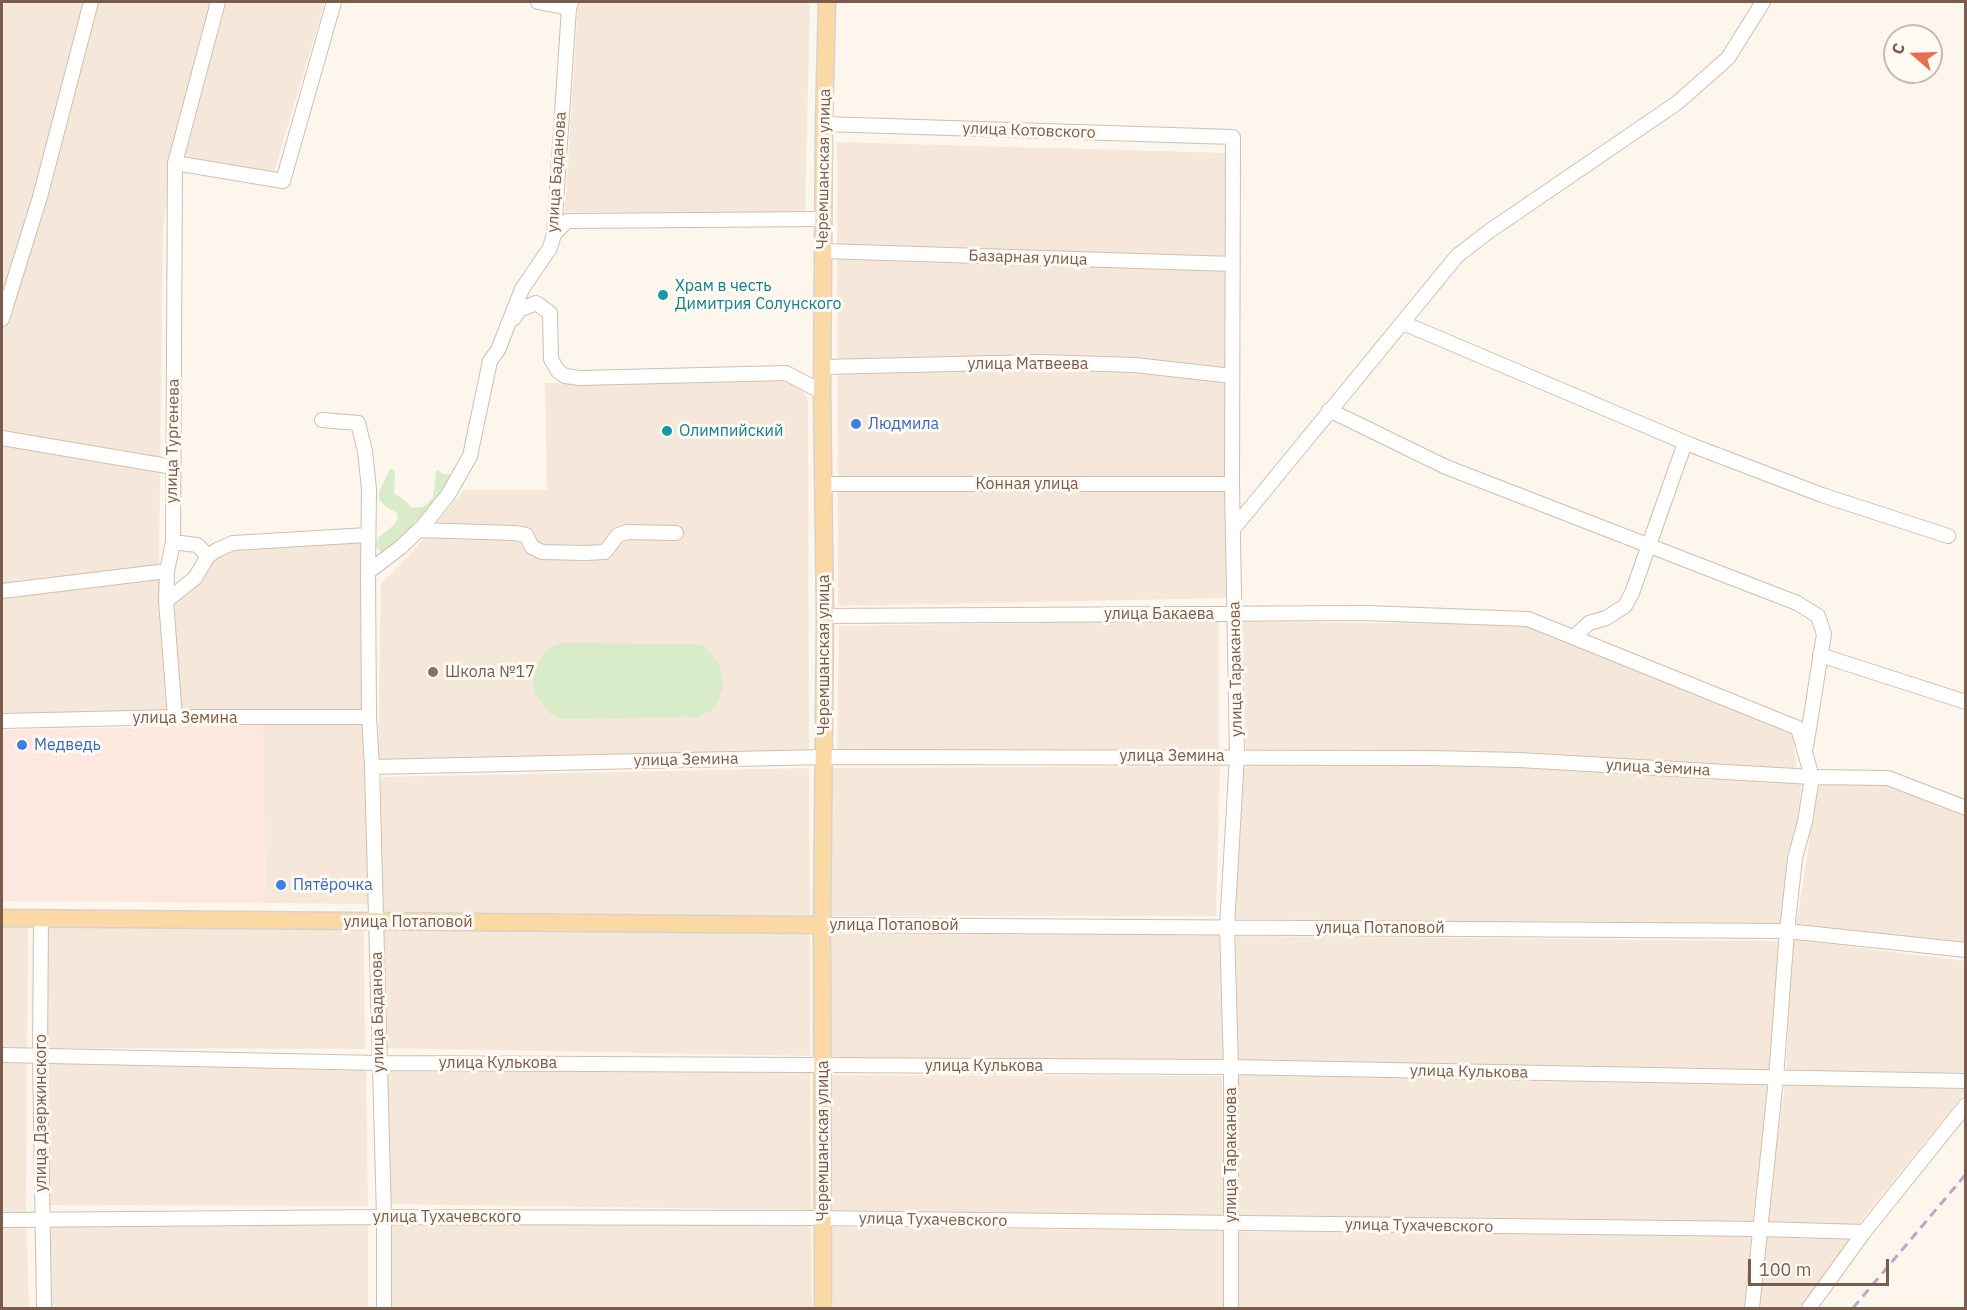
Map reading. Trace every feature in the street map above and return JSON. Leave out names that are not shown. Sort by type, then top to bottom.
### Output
[{"type":"main road","name":"Черемшанская улица","points":[[823,1308],[822,925],[825,616],[822,392],[827,2]]},
{"type":"main road","name":"улица Потаповой","points":[[2,918],[822,925]]},
{"type":"street","points":[[2,319],[40,197],[91,2]]},
{"type":"street","name":"улица Тургенева","points":[[175,717],[166,601],[167,571],[173,542],[175,163],[218,2]]},
{"type":"street","points":[[175,163],[282,181],[334,2]]},
{"type":"street","points":[[538,2],[570,5]]},
{"type":"street","points":[[1234,528],[1457,256],[1488,232],[1677,103],[1728,58],[1763,2]]},
{"type":"street","name":"улица Баданова","points":[[368,572],[419,530],[448,495],[470,456],[490,361],[498,350],[522,289],[550,248],[554,234],[570,5]]},
{"type":"street","name":"улица Котовского","points":[[824,124],[1233,137]]},
{"type":"street","name":"улица Тараканова","points":[[1231,1308],[1231,1067],[1227,927],[1237,756],[1232,484],[1233,137]]},
{"type":"street","points":[[554,234],[567,221],[824,219]]},
{"type":"street","name":"Базарная улица","points":[[824,251],[1233,264]]},
{"type":"street","points":[[509,324],[519,310],[529,304],[536,303],[550,313],[551,359],[558,371],[565,376],[580,378],[786,373],[822,392]]},
{"type":"street","points":[[1403,322],[1685,442],[1822,495],[1948,536]]},
{"type":"street","name":"улица Матвеева","points":[[823,367],[1039,363],[1135,365],[1232,376]]},
{"type":"street","points":[[1329,410],[1446,467],[1797,603],[1818,616],[1824,634],[1805,752],[1812,777],[1805,822],[1796,858],[1786,931],[1776,1077],[1752,1308]]},
{"type":"street","name":"улица Баданова","points":[[322,420],[358,423],[367,465],[369,489],[369,717],[384,1217],[384,1308]]},
{"type":"street","points":[[2,438],[173,467]]},
{"type":"street","points":[[1574,637],[1589,623],[1606,618],[1625,606],[1632,593],[1685,442]]},
{"type":"street","name":"Конная улица","points":[[822,484],[1232,484]]},
{"type":"street","points":[[419,530],[515,533],[526,535],[532,547],[542,552],[585,553],[604,552],[618,535],[627,532],[676,533]]},
{"type":"street","points":[[166,601],[195,578],[208,556],[233,543],[368,535]]},
{"type":"street","points":[[173,542],[197,545],[208,556]]},
{"type":"street","points":[[2,591],[167,571]]},
{"type":"street","name":"улица Бакаева","points":[[825,616],[1365,613],[1528,619],[1797,728],[1805,752]]},
{"type":"street","points":[[1820,655],[1965,702]]},
{"type":"street","name":"улица Земина","points":[[2,720],[369,717]]},
{"type":"street","name":"улица Земина","points":[[372,767],[824,757],[1383,756],[1519,760],[1812,777],[1888,778],[1965,808]]},
{"type":"street","name":"улица Дзержинского","points":[[41,918],[40,1056],[44,1308]]},
{"type":"street","name":"улица Потаповой","points":[[822,925],[1786,931],[1965,950]]},
{"type":"street","name":"улица Кулькова","points":[[2,1056],[378,1063],[1231,1067],[1965,1081]]},
{"type":"street","points":[[1809,1308],[1864,1232],[1965,1105]]},
{"type":"street","name":"улица Тухачевского","points":[[2,1220],[384,1217],[823,1219],[1864,1232]]},
{"type":"shaded area","points":[[2,2],[325,2],[273,175],[177,159],[169,184],[163,229],[159,568],[2,585]]},
{"type":"shaded area","points":[[578,2],[810,2],[805,213],[565,212]]},
{"type":"shaded area","points":[[837,142],[1227,153],[1229,598],[838,606]]},
{"type":"shaded area","points":[[773,380],[799,387],[808,399],[809,751],[378,760],[381,584],[407,558],[464,490],[547,490],[545,383]]},
{"type":"shaded area","points":[[362,542],[365,713],[178,714],[170,603],[212,557],[234,548]]},
{"type":"shaded area","points":[[159,578],[173,715],[2,714],[2,598]]},
{"type":"shaded area","points":[[1219,620],[1219,749],[837,750],[839,626]]},
{"type":"shaded area","points":[[1243,622],[1526,624],[1792,733],[1797,771],[1520,754],[1370,750],[1246,751]]},
{"type":"shaded area","points":[[363,723],[368,904],[265,903],[263,725]]},
{"type":"shaded area","points":[[263,725],[265,903],[2,901],[2,730]]},
{"type":"shaded area","points":[[1237,760],[1521,766],[1802,782],[1797,821],[1787,855],[1781,925],[1234,919]]},
{"type":"shaded area","points":[[1220,766],[1216,916],[832,916],[831,768]]},
{"type":"shaded area","points":[[809,768],[810,915],[380,913],[381,777]]},
{"type":"shaded area","points":[[1819,781],[1886,785],[1965,816],[1965,943],[1796,925]]},
{"type":"shaded area","points":[[46,925],[364,929],[365,1049],[46,1048]]},
{"type":"shaded area","points":[[2,927],[28,927],[26,1200],[29,1308],[2,1308]]},
{"type":"shaded area","points":[[380,930],[810,934],[810,1056],[381,1048]]},
{"type":"shaded area","points":[[1219,933],[1223,1062],[830,1057],[832,934]]},
{"type":"shaded area","points":[[1236,936],[1780,941],[1773,1071],[1237,1061]]},
{"type":"shaded area","points":[[1792,939],[1965,961],[1965,1074],[1786,1071]]},
{"type":"shaded area","points":[[366,1062],[368,1206],[48,1205],[46,1064]]},
{"type":"shaded area","points":[[383,1066],[810,1073],[811,1210],[386,1204]]},
{"type":"shaded area","points":[[1236,1073],[1771,1084],[1753,1221],[1237,1219]]},
{"type":"shaded area","points":[[831,1075],[1222,1076],[1223,1216],[832,1210]]},
{"type":"shaded area","points":[[1785,1083],[1965,1086],[1965,1093],[1857,1226],[1766,1226]]},
{"type":"shaded area","points":[[386,1220],[811,1222],[812,1308],[387,1308]]},
{"type":"shaded area","points":[[48,1221],[368,1222],[368,1308],[50,1308]]},
{"type":"shaded area","points":[[832,1227],[1223,1231],[1224,1308],[833,1308]]},
{"type":"shaded area","points":[[1235,1232],[1753,1234],[1745,1308],[1237,1308]]},
{"type":"shaded area","points":[[1766,1236],[1852,1238],[1801,1308],[1757,1308]]},
{"type":"green space","points":[[390,469],[394,470],[395,475],[394,493],[411,508],[422,507],[433,497],[437,470],[443,474],[453,475],[448,490],[425,517],[414,522],[410,532],[387,553],[381,553],[375,544],[398,518],[397,513],[386,507],[379,499],[379,492]]},
{"type":"green space","points":[[563,643],[694,644],[705,647],[718,663],[723,687],[718,702],[711,711],[696,717],[561,719],[552,715],[536,696],[533,681],[536,668],[543,655],[551,647]]},
{"type":"railway","points":[[1853,1308],[1966,1174]]},
{"type":"place","name":"Храм в честь Димитрия Солунского","points":[[663,295]]},
{"type":"place","name":"Людмила","points":[[856,424]]},
{"type":"place","name":"Олимпийский","points":[[667,431]]},
{"type":"place","name":"Школа №17","points":[[433,672]]},
{"type":"place","name":"Медведь","points":[[22,745]]},
{"type":"place","name":"Пятёрочка","points":[[281,885]]}]
